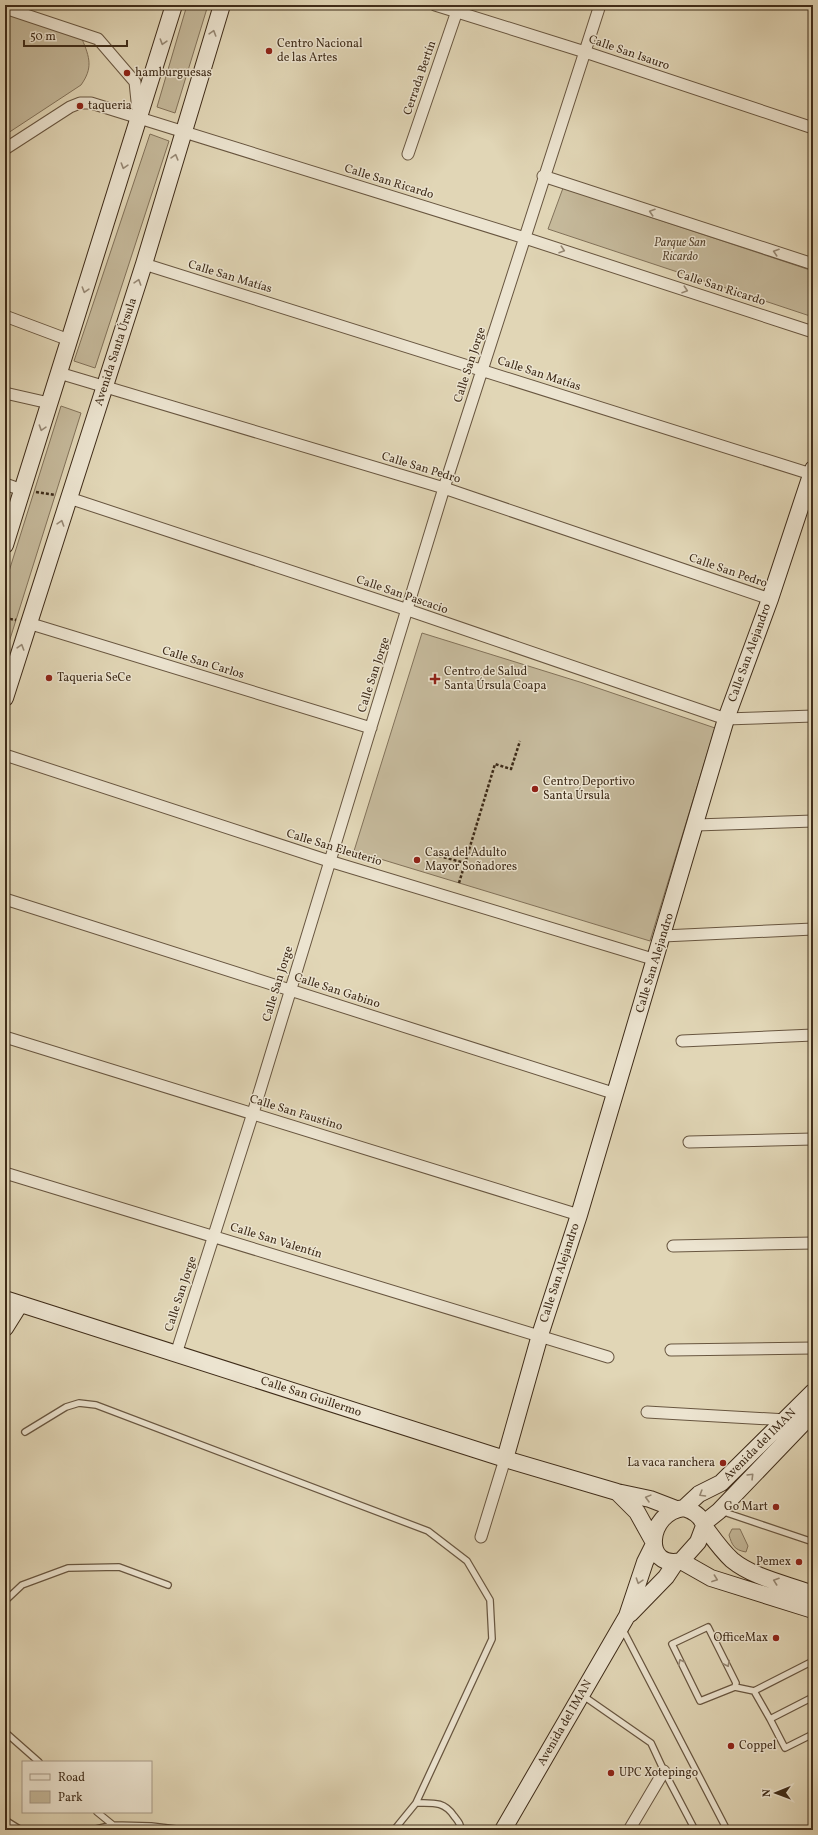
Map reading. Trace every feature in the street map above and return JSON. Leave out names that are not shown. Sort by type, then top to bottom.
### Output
[{"type":"street","points":[[5,545],[174,5]]},
{"type":"street","name":"Avenida Santa Úrsula","points":[[5,698],[144,264],[222,5]]},
{"type":"street","name":"Calle San Isauro","points":[[435,5],[585,52],[813,128]]},
{"type":"street","name":"Calle San Jorge","points":[[176,1354],[253,1113],[329,861],[408,610],[444,488],[525,238],[543,176],[600,5]]},
{"type":"street","points":[[5,8],[98,39],[135,82],[139,118]]},
{"type":"street","name":"Cerrada Bertín","points":[[408,154],[457,12]]},
{"type":"street","name":"Calle San Ricardo","points":[[5,149],[70,107],[80,104],[91,104],[183,131],[525,238],[813,332]]},
{"type":"street","points":[[543,176],[813,264]]},
{"type":"street","name":"Calle San Matías","points":[[144,264],[812,472]]},
{"type":"street","points":[[5,316],[69,340]]},
{"type":"street","name":"Calle San Pedro","points":[[59,374],[104,386],[444,488],[770,599]]},
{"type":"street","points":[[5,393],[50,404]]},
{"type":"street","name":"Calle San Alejandro","points":[[505,1459],[540,1335],[579,1215],[664,936],[726,719],[770,599],[812,472]]},
{"type":"street","points":[[5,484],[22,490]]},
{"type":"street","name":"Calle San Pascacio","points":[[69,498],[408,610],[726,719]]},
{"type":"street","name":"Calle San Carlos","points":[[28,623],[371,728]]},
{"type":"street","points":[[726,719],[813,716]]},
{"type":"street","name":"Calle San Eleuterio","points":[[5,755],[329,861],[656,960]]},
{"type":"street","points":[[696,825],[813,821]]},
{"type":"street","name":"Calle San Gabino","points":[[5,899],[616,1094]]},
{"type":"street","points":[[664,936],[813,929]]},
{"type":"street","points":[[682,1041],[813,1035]]},
{"type":"street","name":"Calle San Faustino","points":[[5,1037],[579,1215]]},
{"type":"street","points":[[689,1142],[813,1139]]},
{"type":"street","name":"Calle San Valentín","points":[[5,1173],[214,1235],[608,1357]]},
{"type":"street","points":[[673,1246],[813,1243]]},
{"type":"street","points":[[5,1328],[12,1301]]},
{"type":"street","name":"Calle San Guillermo","points":[[12,1301],[505,1459],[617,1492],[650,1499],[680,1509]]},
{"type":"street","points":[[671,1350],[812,1348]]},
{"type":"street","name":"Avenida del IMAN","points":[[680,1509],[699,1494],[721,1483],[813,1392]]},
{"type":"street","points":[[647,1412],[786,1420],[813,1413]]},
{"type":"street","name":"Avenida del IMAN","points":[[704,1525],[813,1413]]},
{"type":"street","points":[[481,1537],[505,1459]]},
{"type":"street","name":"Calle San Guillermo","points":[[617,1492],[637,1512],[653,1543]]},
{"type":"street","points":[[813,1594],[752,1572],[741,1566],[724,1551],[694,1512],[680,1509],[668,1513],[661,1520],[654,1531],[653,1543],[659,1556],[667,1561],[678,1561],[711,1578],[813,1610]]},
{"type":"street","points":[[678,1561],[698,1542],[704,1525]]},
{"type":"street","name":"Avenida del IMAN","points":[[502,1830],[624,1622],[653,1543]]},
{"type":"street","name":"Avenida del IMAN","points":[[624,1622],[666,1578],[678,1561]]},
{"type":"street","points":[[629,1830],[664,1771]]},
{"type":"lane","points":[[25,1432],[66,1406],[80,1403],[96,1405],[428,1532],[467,1561],[490,1600],[492,1639],[416,1803],[394,1830]]},
{"type":"lane","points":[[719,1511],[813,1542]]},
{"type":"lane","points":[[5,1601],[22,1585],[68,1568],[119,1567],[168,1585]]},
{"type":"lane","points":[[624,1622],[728,1830]]},
{"type":"lane","points":[[735,1687],[736,1683],[708,1627],[672,1644],[700,1701],[735,1687],[754,1691],[813,1661]]},
{"type":"lane","points":[[754,1691],[785,1748],[813,1734]]},
{"type":"lane","points":[[582,1695],[651,1742],[664,1771],[695,1830]]},
{"type":"lane","points":[[770,1719],[813,1697]]},
{"type":"lane","points":[[5,1732],[38,1761]]},
{"type":"lane","points":[[416,1803],[436,1803],[448,1807],[461,1825],[461,1830]]},
{"type":"lane","points":[[98,1813],[113,1825]]},
{"type":"lane","points":[[5,1820],[21,1830]]},
{"type":"lane","points":[[92,1830],[113,1825],[184,1830]]},
{"type":"path","points":[[22,490],[69,498]]},
{"type":"path","points":[[459,883],[495,764],[511,769],[520,741]]},
{"type":"path","points":[[439,856],[465,863]]},
{"type":"green space","points":[[187,5],[208,5],[175,113],[157,107]]},
{"type":"green space","points":[[5,13],[82,39],[87,52],[89,68],[81,85],[5,135]]},
{"type":"green space","points":[[150,134],[169,141],[95,368],[74,361]]},
{"type":"green space","name":"Parque San Ricardo","points":[[563,188],[813,271],[813,317],[548,229]]},
{"type":"green space","points":[[61,406],[81,413],[5,655],[5,584]]},
{"type":"green space","name":"Centro Deportivo Santa Úrsula","points":[[422,633],[583,683],[715,728],[650,941],[354,851]]},
{"type":"green space","points":[[732,1529],[740,1529],[748,1546],[746,1552],[739,1550],[733,1544],[729,1535]]},
{"type":"place","name":"Centro Nacional de las Artes","points":[[269,51]]},
{"type":"place","name":"hamburguesas","points":[[127,73]]},
{"type":"place","name":"taqueria","points":[[80,106]]},
{"type":"place","name":"Taqueria SeCe","points":[[49,678]]},
{"type":"place","name":"Centro de Salud Santa Úrsula Coapa","points":[[435,679]]},
{"type":"place","name":"Centro Deportivo Santa Úrsula","points":[[535,789]]},
{"type":"place","name":"Casa del Adulto Mayor Soñadores","points":[[417,860]]},
{"type":"place","name":"La vaca ranchera","points":[[723,1463]]},
{"type":"place","name":"Go Mart","points":[[776,1507]]},
{"type":"place","name":"Pemex","points":[[799,1562]]},
{"type":"place","name":"OfficeMax","points":[[776,1638]]},
{"type":"place","name":"Coppel","points":[[731,1746]]},
{"type":"place","name":"UPC Xotepingo","points":[[611,1773]]}]
